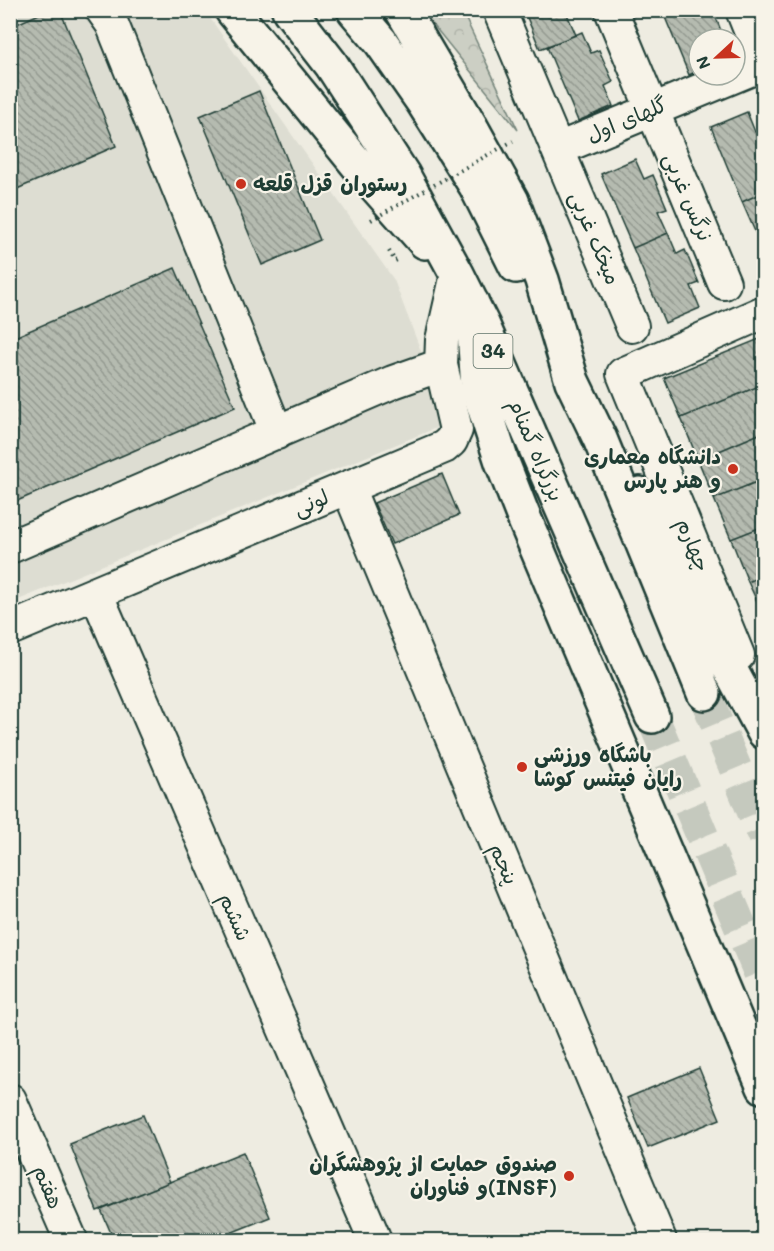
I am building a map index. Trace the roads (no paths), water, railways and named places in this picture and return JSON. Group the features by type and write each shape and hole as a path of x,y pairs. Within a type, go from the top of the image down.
{"highway":[{"path":"232,10 370,180 465,288 478,387 502,462 764,1087"},
{"name":"بزرگراه گمنام","path":"289,10 331,64 403,175 465,288 652,716"},
{"path":"354,10 381,42 423,102 476,186 600,439 704,693"},
{"path":"402,10 512,201 542,280 572,381"},
{"path":"600,439 654,514 724,658 764,732"}],"street":[{"path":"102,10 112,24 277,433"},
{"name":"میخک غربی","path":"499,10 632,326"},
{"name":"نرگس غربی","path":"611,10 724,284"},
{"path":"742,10 763,64"},
{"name":"گلهای اول","path":"558,149 763,64"},
{"path":"456,430 441,365 442,340 465,288"},
{"name":"چهارم","path":"764,312 623,374 764,717"},
{"path":"10,547 393,382 441,365"},
{"path":"393,382 422,378 435,381 456,430"},
{"name":"لونی","path":"10,629 444,447 451,441 456,430"},
{"name":"پنجم","path":"348,488 660,1240"},
{"name":"ششم","path":"96,593 375,1240"},
{"name":"هفتم","path":"10,1100 71,1240"}],"tunnel":[{"path":"704,693 764,837"},
{"path":"652,716 764,983"}],"place":[{"name":"رستوران قزل قلعه","path":"241,184"},
{"name":"دانشگاه معماری و هنر پارس","path":"733,469"},
{"name":"باشگاه ورزشی رایان فیتنس کوشا","path":"522,767"},
{"name":"صندوق حمایت از پژوهشگران و فناوران(INSF)","path":"569,1176"}]}
